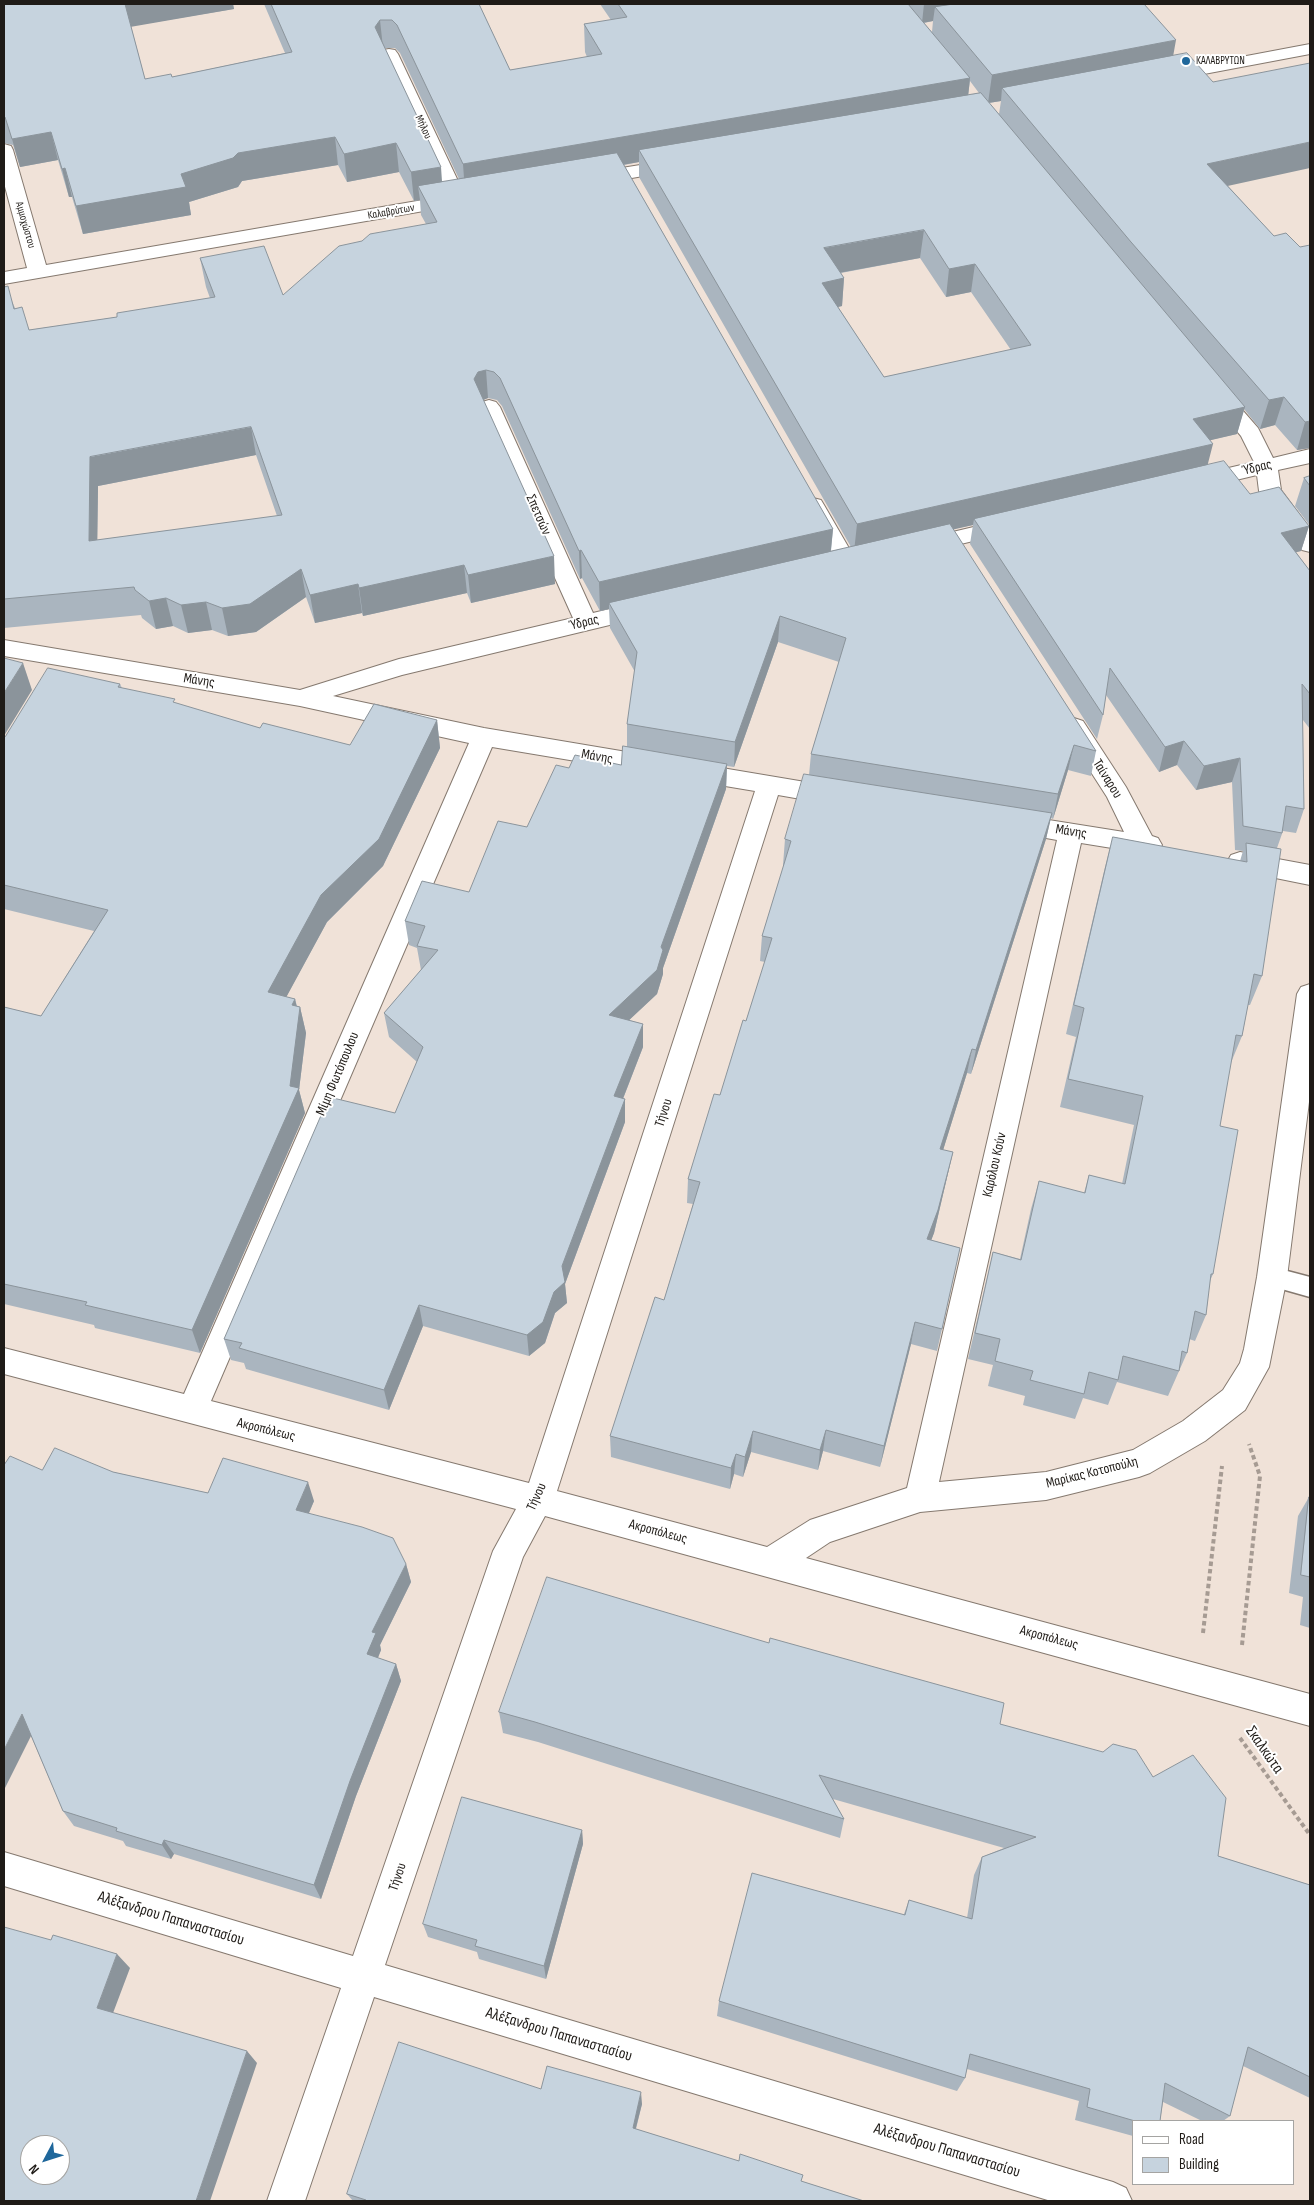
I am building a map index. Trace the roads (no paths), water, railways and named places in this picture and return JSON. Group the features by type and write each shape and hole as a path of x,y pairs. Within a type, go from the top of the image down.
{"street":[{"path":"1154,79 1310,49"},
{"name":"Μήλου","path":"389,54 457,200"},
{"name":"Αμμοχώστου","path":"4,150 38,271"},
{"path":"575,182 630,182 692,162"},
{"name":"Καλαβρύτων","path":"4,278 477,197"},
{"path":"1206,381 1250,433 1267,466 1270,491 1310,545"},
{"name":"Σπετσών","path":"489,407 586,622"},
{"name":"Ύδρας","path":"1181,486 1310,456"},
{"path":"802,485 846,562"},
{"path":"905,550 959,547 1029,521"},
{"name":"Ύδρας","path":"300,698 399,667 663,605"},
{"name":"Μάνης","path":"4,648 61,668 300,698 484,738 856,799"},
{"name":"Ταίναρου","path":"1064,711 1117,793 1143,844"},
{"name":"Μίμη Φωτόπουλου","path":"192,1410 484,738"},
{"name":"Τήνου","path":"286,2201 510,1550 538,1500 557,1447 769,786"},
{"name":"Μάνης","path":"993,820 1173,850"},
{"name":"Καρόλου Κούν","path":"920,1498 1071,832"},
{"path":"1222,859 1310,875"},
{"name":"Μαρίκας Κοτοπούλη","path":"770,1562 821,1530 920,1498 1046,1486 1139,1463 1194,1431 1234,1400 1250,1375 1259,1348 1272,1277 1310,994"},
{"name":"Ακροπόλεως","path":"4,1361 538,1500 1310,1710"},
{"name":"Αλέξανδρου Παπαναστασίου","path":"4,1869 1113,2201"}],"lane":[{"path":"1272,1277 1310,1287"}],"place":[{"name":"ΚΑΛΑΒΡΥΤΩΝ","path":"1186,61"}]}
